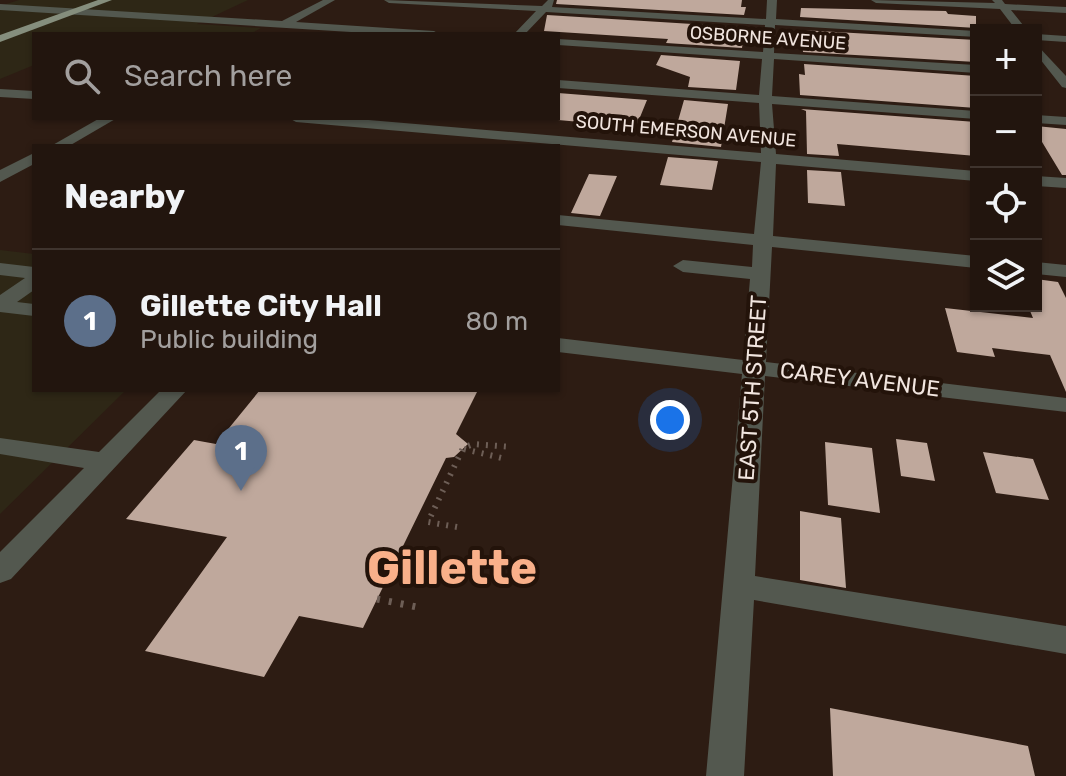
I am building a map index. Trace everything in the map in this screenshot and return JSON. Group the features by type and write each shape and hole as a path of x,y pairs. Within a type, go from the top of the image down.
{"main road":[{"path":"0,39 107,0"}],"street":[{"path":"0,5 9,0"},
{"path":"271,32 330,0"},
{"path":"389,0 544,9 771,11 970,33"},
{"path":"521,32 553,0"},
{"path":"876,0 1000,3 1066,10"},
{"path":"1000,3 1017,24"},
{"path":"0,5 401,32"},
{"name":"EAST 5TH STREET","path":"725,776 769,158 765,99 771,11"},
{"path":"1042,37 1066,39"},
{"name":"OSBORNE AVENUE","path":"560,42 970,69"},
{"path":"1042,54 1063,78"},
{"path":"1042,74 1063,78"},
{"path":"560,84 970,115"},
{"path":"0,93 32,95"},
{"path":"1042,119 1066,121"},
{"path":"62,144 106,120"},
{"name":"SOUTH EMERSON AVENUE","path":"342,120 434,124 970,175"},
{"path":"414,144 434,124"},
{"path":"0,163 30,163"},
{"path":"0,177 30,163"},
{"path":"1042,181 1066,183"},
{"path":"560,220 970,261"},
{"path":"683,266 760,274"},
{"path":"0,269 32,273"},
{"path":"1042,269 1066,271"},
{"path":"0,305 32,282"},
{"path":"0,305 32,310"},
{"name":"CAREY AVENUE","path":"560,345 698,364 753,367 1066,405"},
{"path":"0,571 173,392"},
{"path":"0,446 105,462"},
{"path":"738,585 1066,640"}],"path":[{"path":"457,527 428,522 463,448 473,444 512,447"},
{"path":"463,448 506,459"},
{"path":"377,599 422,608"}],"shaded area":[{"path":"19,0 248,0 197,24 261,28 254,32 32,32 32,66 0,79 0,6"},
{"path":"0,250 32,254 32,392 124,392 0,514"}],"building":[{"path":"557,0 742,0 741,7 746,7 744,15 556,4"},
{"path":"801,8 946,11 948,14 976,16 976,24 970,24 970,28 800,17"},
{"path":"547,15 741,27 740,33 744,33 742,48 666,43 668,39 544,31"},
{"path":"801,30 970,40 970,62 803,52"},
{"path":"661,55 740,61 736,90 688,87 690,77 656,65"},
{"path":"804,64 970,76 970,108 800,95 799,74 805,75"},
{"path":"560,93 647,100 636,127 558,120"},
{"path":"684,100 728,104 721,147 672,142"},
{"path":"801,109 970,122 970,155 837,144 839,156 807,154 806,111"},
{"path":"1042,127 1066,129 1066,175 1062,175 1042,142"},
{"path":"668,157 718,161 712,190 660,185"},
{"path":"807,170 841,172 845,206 808,203"},
{"path":"589,174 617,176 600,216 571,213"},
{"path":"1042,280 1058,282 1066,298 1066,392 1050,355 992,348 995,357 957,352 945,308 970,312 1033,318 1030,312 1042,312"},
{"path":"258,392 477,392 456,434 468,444 454,457 446,458 363,628 299,616 264,677 145,651 227,537 126,519 194,440 216,444"},
{"path":"896,439 927,443 935,481 901,476"},
{"path":"825,442 872,448 880,513 828,505"},
{"path":"983,452 1033,459 1049,500 996,493"},
{"path":"800,511 841,518 846,588 800,580"},
{"path":"830,708 1028,746 1035,776 833,776"}],"place":[{"name":"Gillette City Hall","path":"241,491"}],"district":[{"name":"Gillette","path":"452,568"}]}
